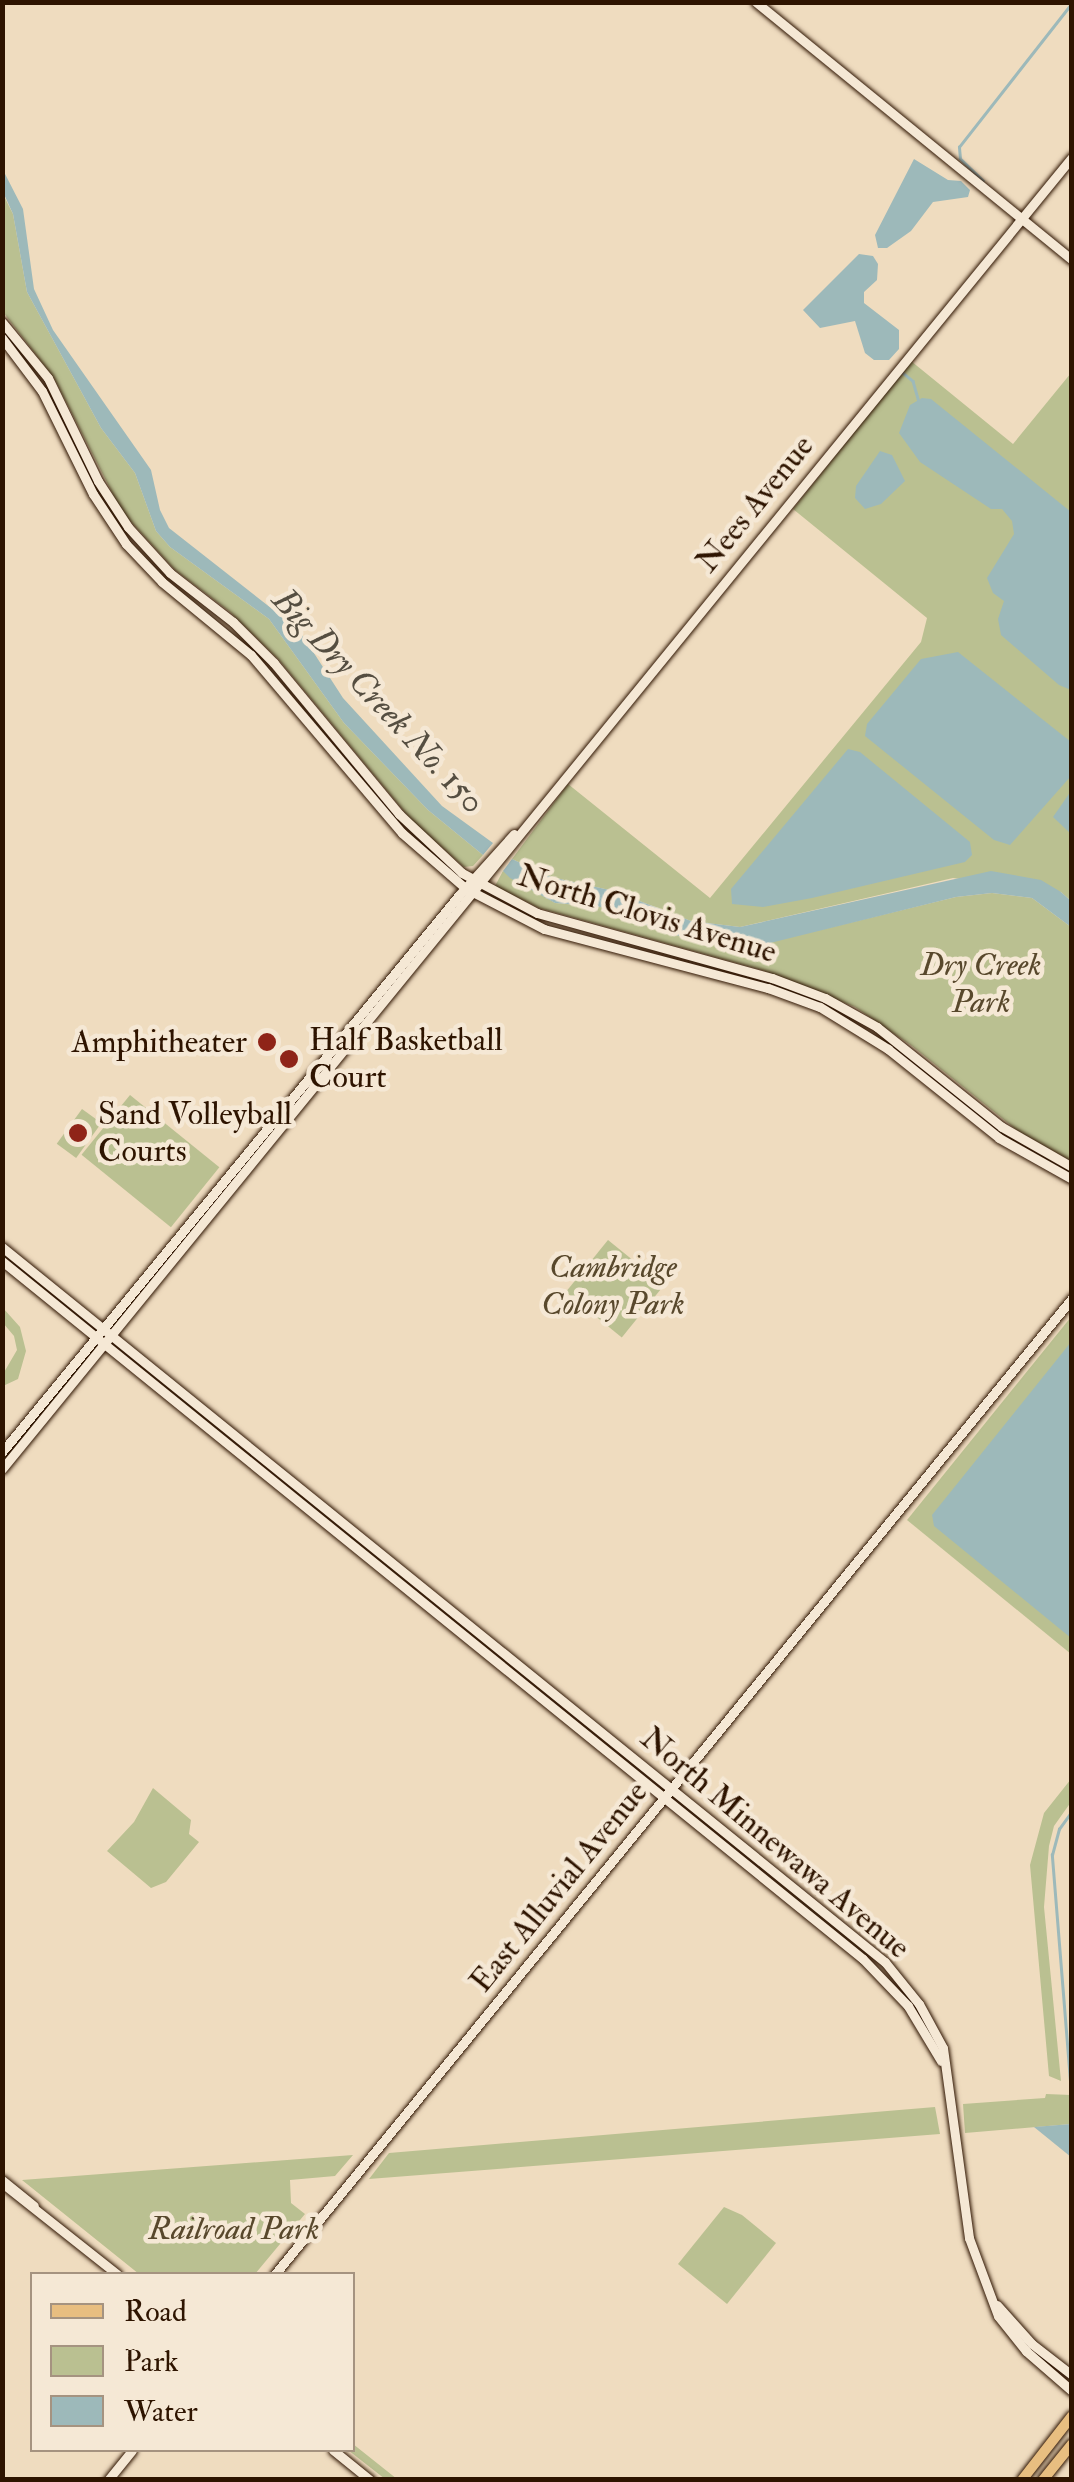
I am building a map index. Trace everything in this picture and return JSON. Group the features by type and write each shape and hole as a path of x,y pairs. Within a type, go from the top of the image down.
{"main road":[{"path":"756,2 1072,260"},
{"name":"Nees Avenue","path":"104,1337 1072,157"},
{"name":"North Clovis Avenue","path":"2,322 48,378 98,481 128,527 170,573 233,622 274,663 399,814 472,887 537,913 772,978 826,998 877,1026 1002,1127 1072,1167"},
{"name":"North Clovis Avenue","path":"2,338 42,392 93,494 126,544 162,582 251,655 402,833 472,887 544,930 768,988 820,1007 868,1035 999,1138 1072,1179"},
{"path":"930,1084 939,1084 1002,1127"},
{"name":"North Minnewawa Avenue","path":"2,1247 104,1337 876,1970 908,2006 941,2061"},
{"name":"North Minnewawa Avenue","path":"2,1261 104,1337 885,1962 919,2004 943,2048 941,2061"},
{"name":"East Alluvial Avenue","path":"277,2272 1072,1298"},
{"path":"2,1452 104,1337"},
{"path":"2,1469 104,1337"},
{"path":"941,2061 969,2238 1008,2332 1072,2391"},
{"path":"2,2182 115,2272"},
{"path":"995,2303 1032,2344 1072,2375"},
{"path":"1022,2480 1072,2416"},
{"path":"1043,2480 1072,2444"},
{"path":"108,2480 130,2452"},
{"path":"335,2452 370,2480"}],"green space":[{"path":"2,192 13,214 27,292 101,428 135,473 156,531 170,547 269,619 344,723 428,810 483,855 473,866 464,867 412,821 279,660 230,612 175,570 122,512 54,378 3,312"},
{"path":"911,361 1013,444 1071,373 1071,901 1061,892 953,878 740,927 691,921 614,891 551,877 512,859 568,784 710,898 921,642 927,618 793,509"},
{"name":"Dry Creek Park","path":"503,871 555,903 601,907 666,933 745,948 956,897 992,893 1032,898 1071,927 1071,1161 1018,1131 912,1046 855,1007 762,970 539,908 495,886"},
{"path":"130,1095 219,1167 171,1227 82,1155"},
{"name":"Sand Volleyball Courts","path":"82,1109 101,1123 76,1158 57,1144"},
{"name":"Cambridge Colony Park","path":"608,1240 664,1285 622,1337 566,1292"},
{"path":"3,1308 20,1327 26,1351 18,1379 3,1386 3,1374 17,1350 14,1336 3,1323"},
{"path":"1071,1317 1071,1654 907,1520"},
{"path":"1071,1779 1071,1802 1054,1826 1049,1846 1044,1907 1061,2081 1049,2076 1030,1865 1044,1813"},
{"path":"153,1788 191,1820 189,1834 199,1842 166,1882 151,1888 107,1851 134,1822"},
{"path":"1046,2094 1071,2095 1071,2124 965,2133 963,2104 1045,2098"},
{"path":"935,2107 940,2134 369,2179 389,2153"},
{"name":"Railroad Park","path":"353,2155 335,2176 290,2180 291,2203 305,2214 257,2272 137,2272 22,2180"},
{"path":"724,2207 742,2215 776,2243 727,2304 678,2264"},
{"path":"355,2446 397,2479 385,2479 351,2452 355,2452"}],"water":[{"path":"914,159 948,180 961,181 970,190 968,197 933,202 911,231 887,248 878,248 875,235"},
{"path":"3,170 23,209 34,289 53,330 151,470 160,510 169,528 299,630 343,698 442,806 493,843 483,855 428,810 344,723 269,619 170,547 156,531 135,473 101,428 27,292 13,214 3,192"},
{"path":"859,254 873,256 878,264 877,280 864,292 864,303 899,330 899,349 889,360 874,360 865,353 855,321 820,328 803,310"},
{"path":"922,398 931,399 1071,512 1071,690 1059,685 1001,635 998,619 1004,601 993,593 987,578 1014,534 1012,521 1002,509 991,509 920,462 899,433 910,405"},
{"path":"880,451 892,455 905,481 881,504 865,509 855,498 856,486"},
{"path":"958,652 1071,742 1071,776 1010,845 994,840 865,736 867,724 921,659"},
{"path":"848,749 860,752 970,842 972,855 965,862 812,898 763,907 732,904 731,889"},
{"path":"1071,791 1071,834 1053,817"},
{"path":"512,859 551,877 614,891 691,921 740,927 991,871 1041,880 1061,892 1071,901 1071,927 1032,898 992,893 956,897 766,944 730,947 666,933 601,907 555,903 503,871"},
{"path":"1071,1342 1071,1638 934,1526 932,1515"},
{"path":"1071,2124 1071,2157 1034,2127"}],"waterway":[{"path":"983,181 960,159 959,147 1072,3"},
{"path":"902,372 913,381 918,399"},
{"name":"Big Dry Creek No. 150","path":"1070,2081 1052,1855 1059,1829 1072,1811"}],"place":[{"name":"Amphitheater","path":"267,1042"},
{"name":"Half Basketball Court","path":"289,1059"},
{"name":"Sand Volleyball Courts","path":"78,1133"}]}
